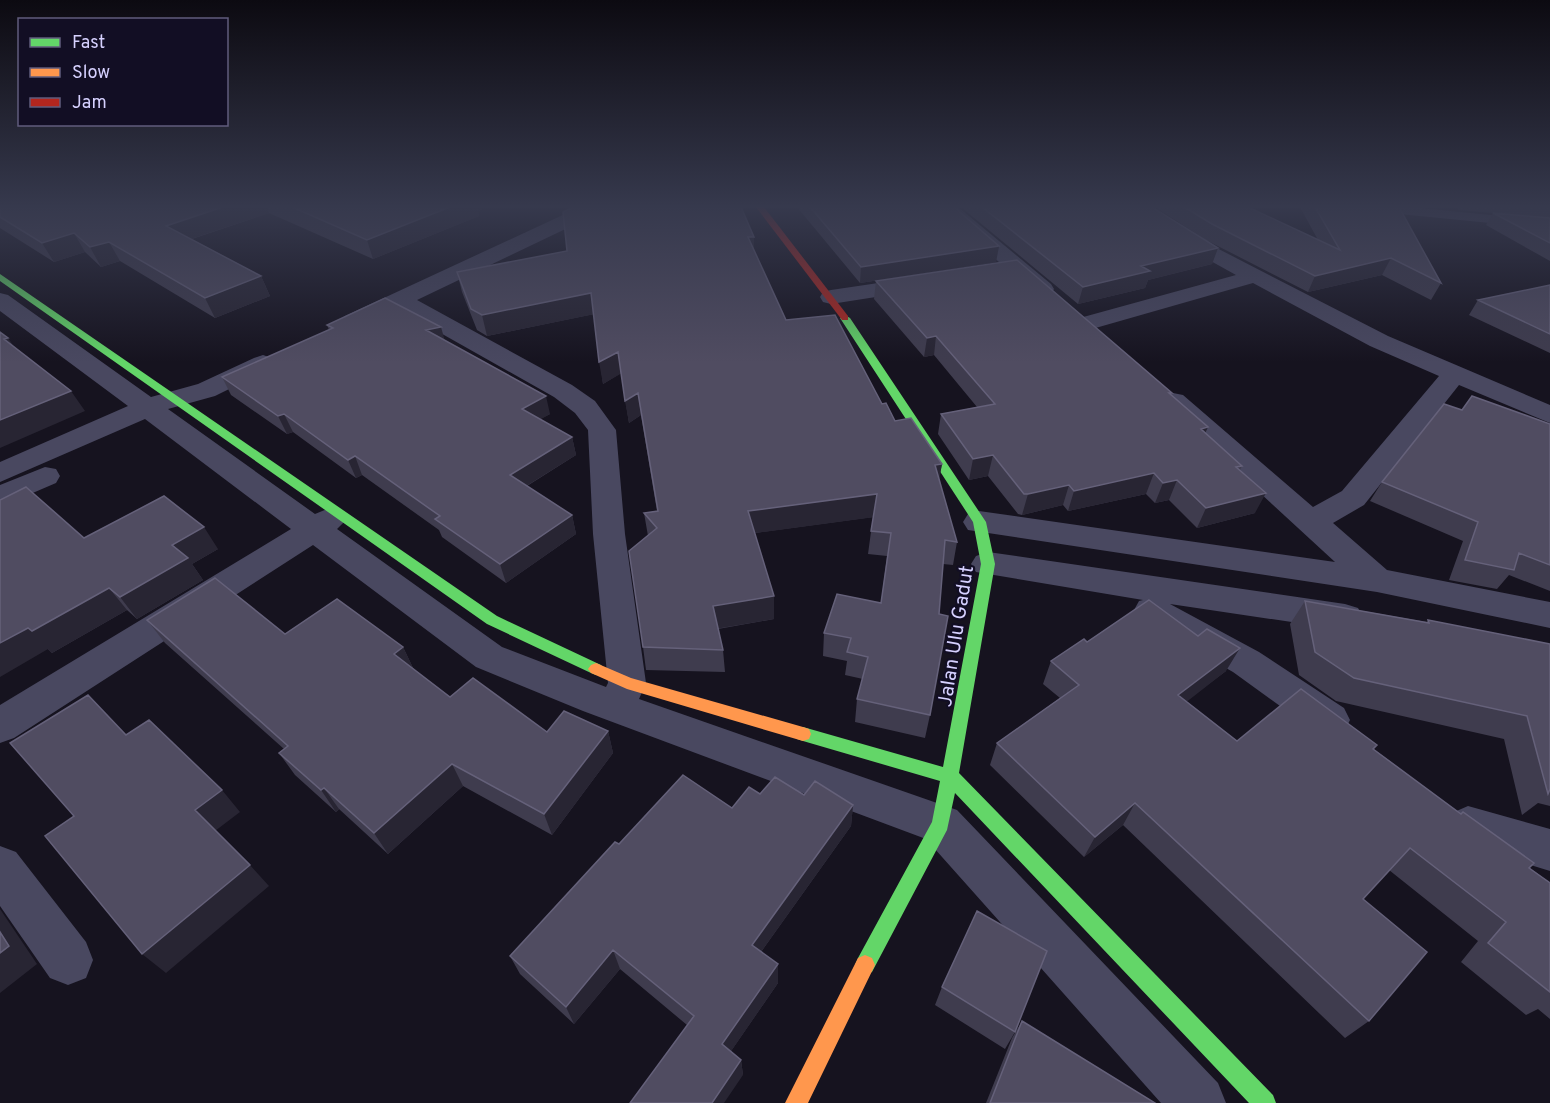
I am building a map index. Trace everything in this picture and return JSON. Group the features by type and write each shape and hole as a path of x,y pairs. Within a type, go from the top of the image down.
{"street":[{"path":"335,330 487,258"},
{"name":"Jalan Ulu Gadut","path":"796,1103 858,978 941,824 988,564 979,522 831,297 801,258"},
{"path":"996,258 1007,270 1071,312 1110,347"},
{"path":"1222,258 1379,340 1550,415"},
{"path":"1071,312 1255,276"},
{"path":"0,278 176,404 327,521 489,657 622,695 951,777 1265,1103"},
{"path":"831,297 937,281"},
{"path":"0,300 176,404"},
{"path":"399,300 563,391 585,407 602,430 622,695"},
{"path":"0,497 176,404 281,355"},
{"path":"1311,522 1353,498 1455,373"},
{"path":"1154,385 1377,580"},
{"path":"0,473 176,404"},
{"path":"0,726 327,521"},
{"path":"979,522 1377,580 1550,615"},
{"path":"988,564 1375,621"},
{"path":"1090,579 1173,620 1246,662 1362,744"},
{"path":"622,695 941,824 1198,1103"},
{"path":"1550,850 1455,817 1550,885"},
{"path":"0,868 68,960"}],"building":[{"path":"137,258 228,258 261,276 205,298"},
{"path":"528,258 758,258 786,320 835,315 882,404 886,403 895,421 911,418 942,464 935,465 957,542 945,540 939,614 948,616 930,715 857,699 868,657 847,652 851,638 824,633 837,594 881,603 891,533 871,531 877,494 748,511 774,596 713,606 723,650 643,647 629,551 657,528 644,513 658,511 638,393 625,401 618,352 599,362 591,293 482,315 471,309 457,272"},
{"path":"854,258 917,258 861,267"},
{"path":"1047,258 1173,258 1141,266 1150,271 1083,287"},
{"path":"1280,258 1389,258 1315,276"},
{"path":"1392,258 1427,258 1441,283"},
{"path":"1017,260 1172,393 1169,393 1208,427 1201,429 1242,466 1236,467 1266,493 1206,508 1177,480 1163,483 1154,473 1074,491 1069,485 1024,494 993,455 973,459 941,414 995,404 936,336 927,338 876,281"},
{"path":"1550,285 1550,334 1478,300"},
{"path":"385,298 441,327 426,330 546,396 522,409 572,437 510,475 572,515 500,564 435,519 440,516 355,456 348,460 284,414 278,416 222,377 333,328 327,325"},
{"path":"0,332 8,338 4,339 71,391 0,420"},
{"path":"1472,396 1550,424 1550,565 1519,553 1514,570 1465,560 1478,522 1382,482 1444,404 1462,410"},
{"path":"26,487 84,538 164,496 204,527 172,545 188,558 120,597 109,588 32,631 28,628 0,643 0,500"},
{"path":"215,578 285,634 337,599 403,647 394,654 450,697 473,678 547,732 564,711 608,731 544,814 452,764 374,833 324,788 321,790 279,753 288,746 147,620"},
{"path":"1149,600 1198,636 1207,629 1240,648 1178,695 1237,741 1301,689 1377,745 1373,749 1461,814 1463,812 1534,863 1529,868 1550,883 1550,992 1488,943 1506,922 1410,848 1363,899 1427,952 1369,1021 1135,803 1095,837 997,743 1079,685 1051,661 1084,639 1087,642"},
{"path":"1305,601 1429,623 1428,620 1550,644 1550,789 1548,794 1527,716 1354,678 1315,652"},
{"path":"88,695 126,735 149,720 222,790 195,810 250,865 142,954 45,836 74,816 10,743"},
{"path":"683,775 732,808 749,787 760,794 775,777 804,795 815,781 853,805 752,945 778,964 722,1044 741,1060 712,1103 630,1103 694,1016 613,950 566,1007 510,956 615,842 619,844"},
{"path":"977,911 1047,951 1015,1032 942,987"},
{"path":"0,932 9,946 0,953"},
{"path":"1022,1021 1155,1103 990,1103"}],"traffic: fast":[{"path":"0,277 492,620 596,669"},
{"path":"845,318 979,522 988,564 941,824 865,965"},
{"path":"803,734 951,777 1265,1103"}],"traffic: slow":[{"path":"596,669 627,683 803,734"},
{"path":"796,1103 865,965"}],"traffic: jam":[{"path":"799,258 845,318"}]}
